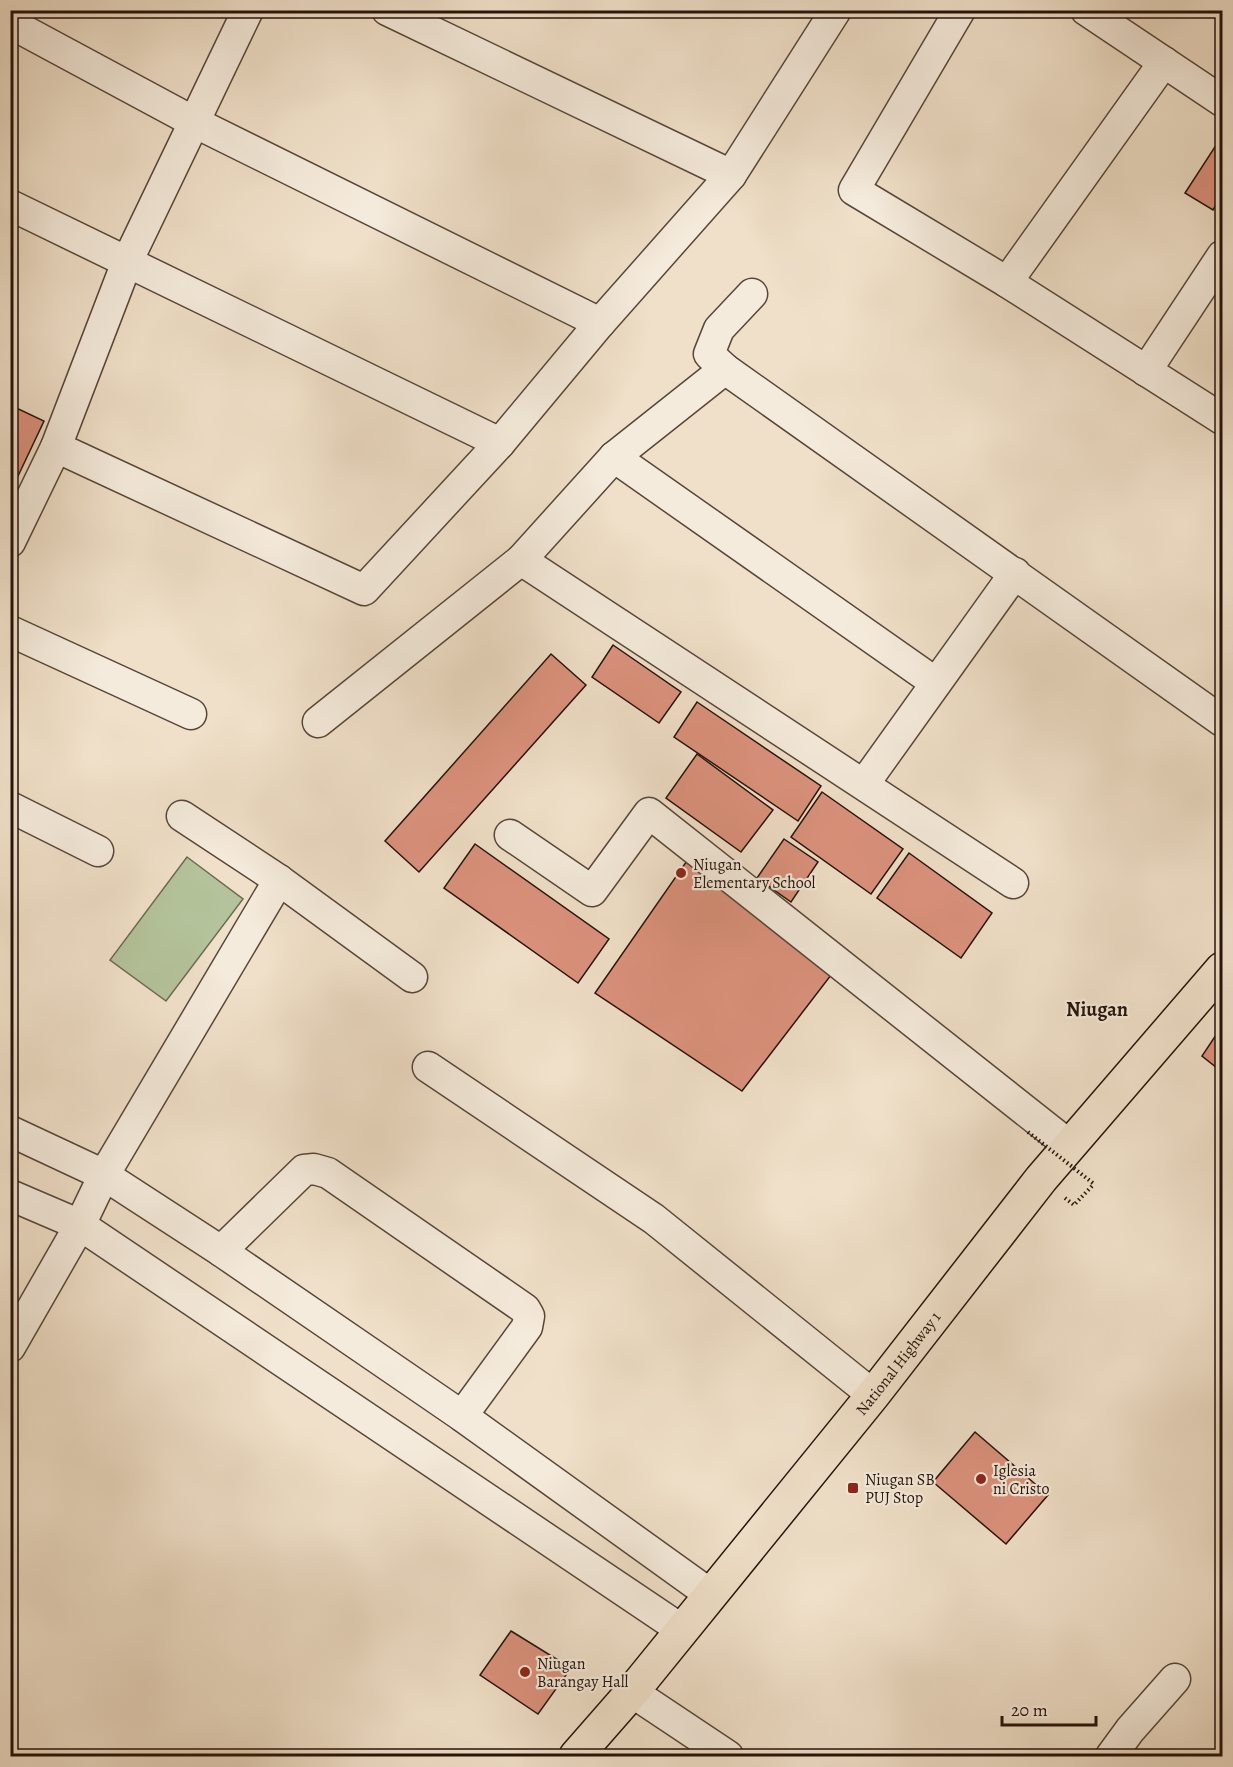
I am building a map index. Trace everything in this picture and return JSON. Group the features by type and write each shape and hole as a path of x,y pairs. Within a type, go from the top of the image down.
{"highway":[{"name":"National Highway 1","path":"576,1756 632,1692 873,1395 1041,1179 1222,969"}],"street":[{"path":"10,542 56,447 127,262 248,10"},
{"path":"387,10 731,175"},
{"path":"960,10 854,190 1006,282 1222,419"},
{"path":"1086,10 1222,101"},
{"path":"56,447 364,590 501,443 600,323 731,175 833,12"},
{"path":"10,23 194,122 600,323"},
{"path":"1006,282 1164,62"},
{"path":"10,205 501,443"},
{"path":"1146,371 1222,256"},
{"path":"752,294 719,329 709,354 725,369 1222,721"},
{"path":"318,722 521,560 614,457 725,369"},
{"path":"614,457 936,683"},
{"path":"521,560 1013,883"},
{"path":"864,784 1015,573"},
{"path":"10,631 190,714"},
{"path":"10,807 98,851"},
{"path":"510,835 592,891 649,813 1070,1146"},
{"path":"182,816 279,880 412,977"},
{"path":"10,1347 80,1225 104,1175 279,880"},
{"path":"428,1067 654,1219 873,1395"},
{"path":"10,1131 104,1175 221,1251 462,1416 711,1595"},
{"path":"221,1251 304,1170 314,1169 328,1173 525,1309 529,1316 527,1327 462,1416"},
{"path":"10,1195 80,1225 682,1630"},
{"path":"1111,1756 1130,1730 1175,1679"},
{"path":"632,1692 728,1756"}],"path":[{"path":"1028,1132 1094,1184 1074,1205"}],"green space":[{"path":"187,857 243,899 166,1001 110,960"}],"building":[{"path":"1222,136 1222,195 1213,210 1185,193"},
{"path":"10,405 44,421 10,493"},
{"path":"613,645 681,692 659,723 592,677"},
{"path":"551,654 586,685 419,872 385,841"},
{"path":"697,702 821,786 798,821 674,737"},
{"path":"697,754 773,810 741,852 666,798"},
{"path":"822,792 903,849 871,894 791,837"},
{"path":"784,839 818,862 791,902 757,878"},
{"path":"475,844 609,939 578,983 444,888"},
{"path":"909,853 992,913 961,958 877,898"},
{"path":"691,855 838,966 742,1091 595,993"},
{"path":"1222,1026 1222,1072 1202,1056"},
{"path":"975,1432 1048,1495 1006,1544 933,1482"},
{"name":"Niugan Barangay Hall","path":"511,1631 571,1668 538,1714 480,1675"}],"place":[{"name":"Niugan Elementary School","path":"681,873"},
{"name":"Iglesia ni Cristo","path":"981,1479"},
{"name":"Niugan SB PUJ Stop","path":"853,1488"},
{"name":"Niugan Barangay Hall","path":"525,1672"}],"district":[{"name":"Niugan","path":"1097,1009"}]}
